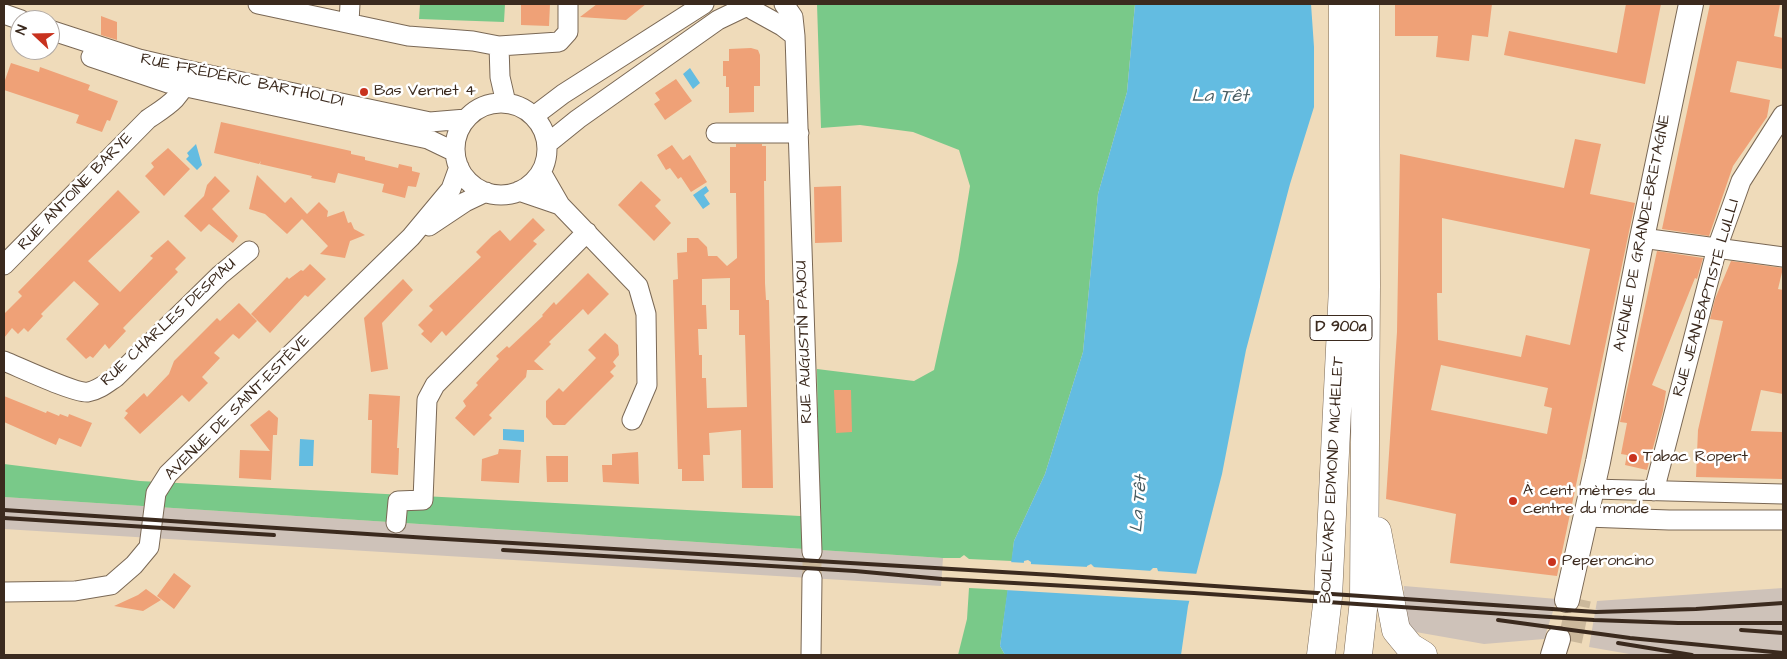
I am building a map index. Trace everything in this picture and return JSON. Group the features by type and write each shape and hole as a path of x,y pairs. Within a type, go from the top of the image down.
{"highway":[{"name":"BOULEVARD EDMOND MICHELET","path":"1321,654 1328,597 1343,287 1343,4"},
{"name":"BOULEVARD EDMOND MICHELET","path":"1358,655 1364,600 1365,4"},
{"path":"1365,453 1383,565 1396,630 1410,648 1423,655"}],"main road":[{"name":"AVENUE DE GRANDE-BRETAGNE","path":"1573,599 1592,517 1597,489 1598,462 1691,4"}],"street":[{"path":"258,4 344,12 408,36 473,41 499,46 559,42 568,32 568,4"},
{"path":"534,116 563,94 704,4"},
{"name":"RUE AUGUSTIN PAJOU","path":"784,4 793,17 795,36 812,552"},
{"path":"547,144 578,119 718,20 750,6 795,36"},
{"name":"RUE FRÉDÉRIC BARTHOLDI","path":"60,33 139,59 180,80 430,122 466,119"},
{"name":"RUE FRÉDÉRIC BARTHOLDI","path":"60,45 180,80 428,139 457,160"},
{"path":"499,46 500,77 506,103"},
{"name":"RUE ANTOINE BARYE","path":"4,265 148,119 169,105 180,80"},
{"path":"506,103 521,107 534,116 543,129 547,144 546,158 541,172 532,183 519,191 497,194 486,192 470,182 457,160 456,140 466,119 478,110 491,104 506,103"},
{"name":"RUE JEAN-BAPTISTE LULLI","path":"1654,491 1717,248 1741,181 1783,115"},
{"path":"716,133 799,133"},
{"name":"AVENUE DE SAINT-ESTÈVE","path":"4,592 75,591 111,585 134,565 148,547 156,493 168,474 411,238 451,189 457,160"},
{"path":"541,172 560,205 638,286 646,314 647,385 632,420"},
{"path":"519,191 560,205"},
{"name":"AVENUE DE SAINT-ESTÈVE","path":"411,238 465,202 486,192"},
{"path":"396,523 398,501 422,500 427,400 434,385 586,232"},
{"path":"1642,238 1783,257"},
{"name":"RUE CHARLES DESPIAU","path":"4,361 74,389 86,392 100,388 116,377 220,275 249,251"},
{"path":"1597,489 1783,494"},
{"path":"1592,517 1669,520 1783,520"},
{"path":"811,655 812,578"}],"shaded area":[{"path":"4,497 943,558 941,586 4,529"},
{"path":"1404,586 1557,599 1544,639 1484,644 1410,631 1403,614"},
{"path":"1783,588 1783,655 1635,655 1589,647 1597,601"}],"green space":[{"path":"420,4 505,4 504,22 419,19"},
{"path":"817,4 1135,4 1127,92 1098,194 1083,352 1045,474 1014,541 1012,561 969,559 964,555 960,558 943,558 4,497 4,464 140,481 819,517 817,369 914,381 934,370 958,261 970,186 959,150 913,132 860,125 821,128"},
{"path":"969,588 1008,590 1000,646 1005,655 958,655 967,619"}],"water":[{"name":"La Têt","path":"1135,4 1311,4 1314,47 1314,107 1290,184 1246,350 1222,474 1188,606 1181,655 1005,655 1000,646 1014,541 1045,474 1083,352 1098,194 1127,92","holes":["1028,560 1031,562 1030,588 1022,588 1024,561","1091,564 1095,568 1093,592 1085,593 1087,566","1153,568 1157,568 1158,571 1157,597 1149,597 1150,571"]},
{"path":"690,68 700,83 693,89 683,74"},
{"path":"196,144 202,165 197,170 186,159 189,156 187,153"},
{"path":"706,186 709,191 704,195 710,204 703,209 693,195"},
{"path":"503,429 524,430 524,442 503,440"},
{"path":"300,439 314,440 313,466 299,466"}],"pier":[{"path":"1009,562 1027,563 1026,588 1029,564 1089,567 1088,592 1091,591 1092,567 1153,571 1151,595 1153,596 1155,596 1156,571 1199,574 1192,601 1005,590"}],"building":[{"path":"521,4 550,4 549,26 521,25"},
{"path":"597,4 646,4 626,20 580,17"},
{"path":"1395,4 1492,4 1488,37 1472,35 1469,61 1436,57 1438,36 1395,36"},
{"path":"1626,4 1661,4 1645,84 1504,55 1509,31 1617,53"},
{"path":"1710,4 1780,4 1774,36 1783,38 1783,69 1737,61 1730,92 1770,100 1767,117 1733,166 1709,236 1662,229"},
{"path":"101,16 117,22 117,40 101,35"},
{"path":"751,48 758,50 760,55 760,86 754,86 754,112 729,113 729,87 726,87 726,76 723,76 723,61 729,61 729,49"},
{"path":"11,63 39,72 40,67 90,85 88,90 118,101 110,121 107,120 102,132 76,123 79,115 4,90 4,83"},
{"path":"676,79 692,101 665,120 654,104 660,100 655,93"},
{"path":"221,122 351,151 351,154 365,157 365,160 398,168 399,164 412,167 412,171 420,173 416,187 408,186 405,198 382,192 384,184 338,173 335,183 260,164 261,161 259,164 214,153"},
{"path":"1575,139 1601,144 1590,194 1635,203 1557,576 1450,563 1456,514 1386,499 1397,332 1400,154 1564,188","holes":["1442,218 1590,249 1570,345 1526,335 1521,357 1438,340 1437,293 1442,293","1441,365 1548,388 1544,406 1552,408 1547,434 1431,410"]},
{"path":"736,144 762,144 762,146 766,146 766,181 764,181 765,283 766,300 769,300 773,488 742,488 741,430 709,433 710,455 703,455 704,481 682,481 682,469 678,469 673,280 678,279 677,253 687,252 687,238 698,238 707,247 708,256 717,256 727,266 737,258 736,193 730,193 730,147 736,147","holes":["730,278 730,310 739,310 739,335 745,335 747,407 707,408 706,378 702,378 702,355 699,355 698,329 707,329 706,305 702,305 702,279"]},
{"path":"672,145 683,160 690,155 707,182 691,192 681,177 678,179 670,168 666,170 657,155"},
{"path":"168,148 190,169 164,196 145,176 154,167 151,163"},
{"path":"257,175 285,203 291,197 307,214 319,202 328,211 327,217 344,211 348,223 351,222 354,229 365,235 350,241 345,258 320,254 328,246 302,219 287,234 265,214 249,209"},
{"path":"215,176 230,191 212,209 238,236 233,243 209,224 201,232 184,216 204,196 207,185"},
{"path":"641,181 661,200 655,206 671,223 654,241 618,205"},
{"path":"841,186 842,242 815,243 814,187"},
{"path":"118,190 140,212 88,261 120,292 153,258 150,256 168,240 186,258 175,269 178,272 123,328 126,331 109,349 105,344 93,358 90,356 86,359 66,339 99,304 74,281 41,314 43,316 28,332 24,328 18,334 12,328 4,338 4,314 22,296 18,292"},
{"path":"533,218 545,230 533,241 537,244 446,336 442,331 431,343 421,334 424,331 418,325 433,310 429,306 481,257 476,252 492,236 500,230 510,241"},
{"path":"1657,251 1703,258 1697,279 1695,278 1652,385 1666,391 1663,411 1647,470 1625,465 1627,455 1621,454 1627,423 1620,422"},
{"path":"1731,261 1783,268 1778,289 1783,290 1783,394 1761,390 1751,431 1783,432 1783,479 1696,477 1698,430 1723,321 1710,319 1715,299"},
{"path":"310,264 326,279 308,297 305,295 270,333 251,314 287,277 289,279 301,270 303,271"},
{"path":"588,273 609,294 588,315 583,309 549,342 551,344 534,361 544,370 527,370 526,377 489,415 492,418 474,436 455,418 466,406 463,401 478,385 476,383 499,359 496,356 507,346 509,348 543,316 554,302 556,305"},
{"path":"403,279 413,290 382,323 388,369 371,372 364,318"},
{"path":"239,303 257,321 239,339 233,334 214,353 220,358 202,377 208,383 189,402 182,395 140,434 124,418 128,413 125,411 144,393 147,397 169,374 174,361 217,318 220,321"},
{"path":"605,333 618,345 619,355 613,362 616,366 610,372 614,376 565,425 553,425 546,417 546,401 559,388 563,392 596,358 588,350"},
{"path":"834,390 851,390 852,432 836,433"},
{"path":"369,394 400,396 397,448 399,448 398,475 371,473 372,420 368,420"},
{"path":"4,396 46,413 47,411 59,416 60,414 68,417 69,414 92,423 81,447 59,438 56,445 4,422"},
{"path":"269,410 278,418 277,435 273,435 271,480 239,478 240,450 270,451 250,425"},
{"path":"499,449 521,450 519,483 481,481 482,459 498,454"},
{"path":"638,452 639,484 603,482 602,465 612,465 612,454"},
{"path":"546,456 568,456 568,482 547,482"},
{"path":"174,573 191,586 174,609 157,596"},
{"path":"146,589 161,600 143,611 114,606 138,595"}],"tunnel":[{"path":"812,552 812,578"},
{"path":"1570,641 1579,599"}],"railway":[{"path":"4,510 428,538 1053,575 1596,612 1696,609 1783,603"},
{"path":"4,518 274,535"},
{"path":"503,550 855,571 942,579 1194,593 1594,620 1678,623 1783,623"},
{"path":"1498,620 1630,638 1783,653"},
{"path":"1741,630 1783,633"},
{"path":"1618,643 1692,655"}],"place":[{"name":"Bas Vernet 4","path":"364,92"},
{"name":"Tabac Ropert","path":"1633,458"},
{"name":"À cent mètres du centre du monde","path":"1513,501"},
{"name":"Peperoncino","path":"1552,562"}]}
